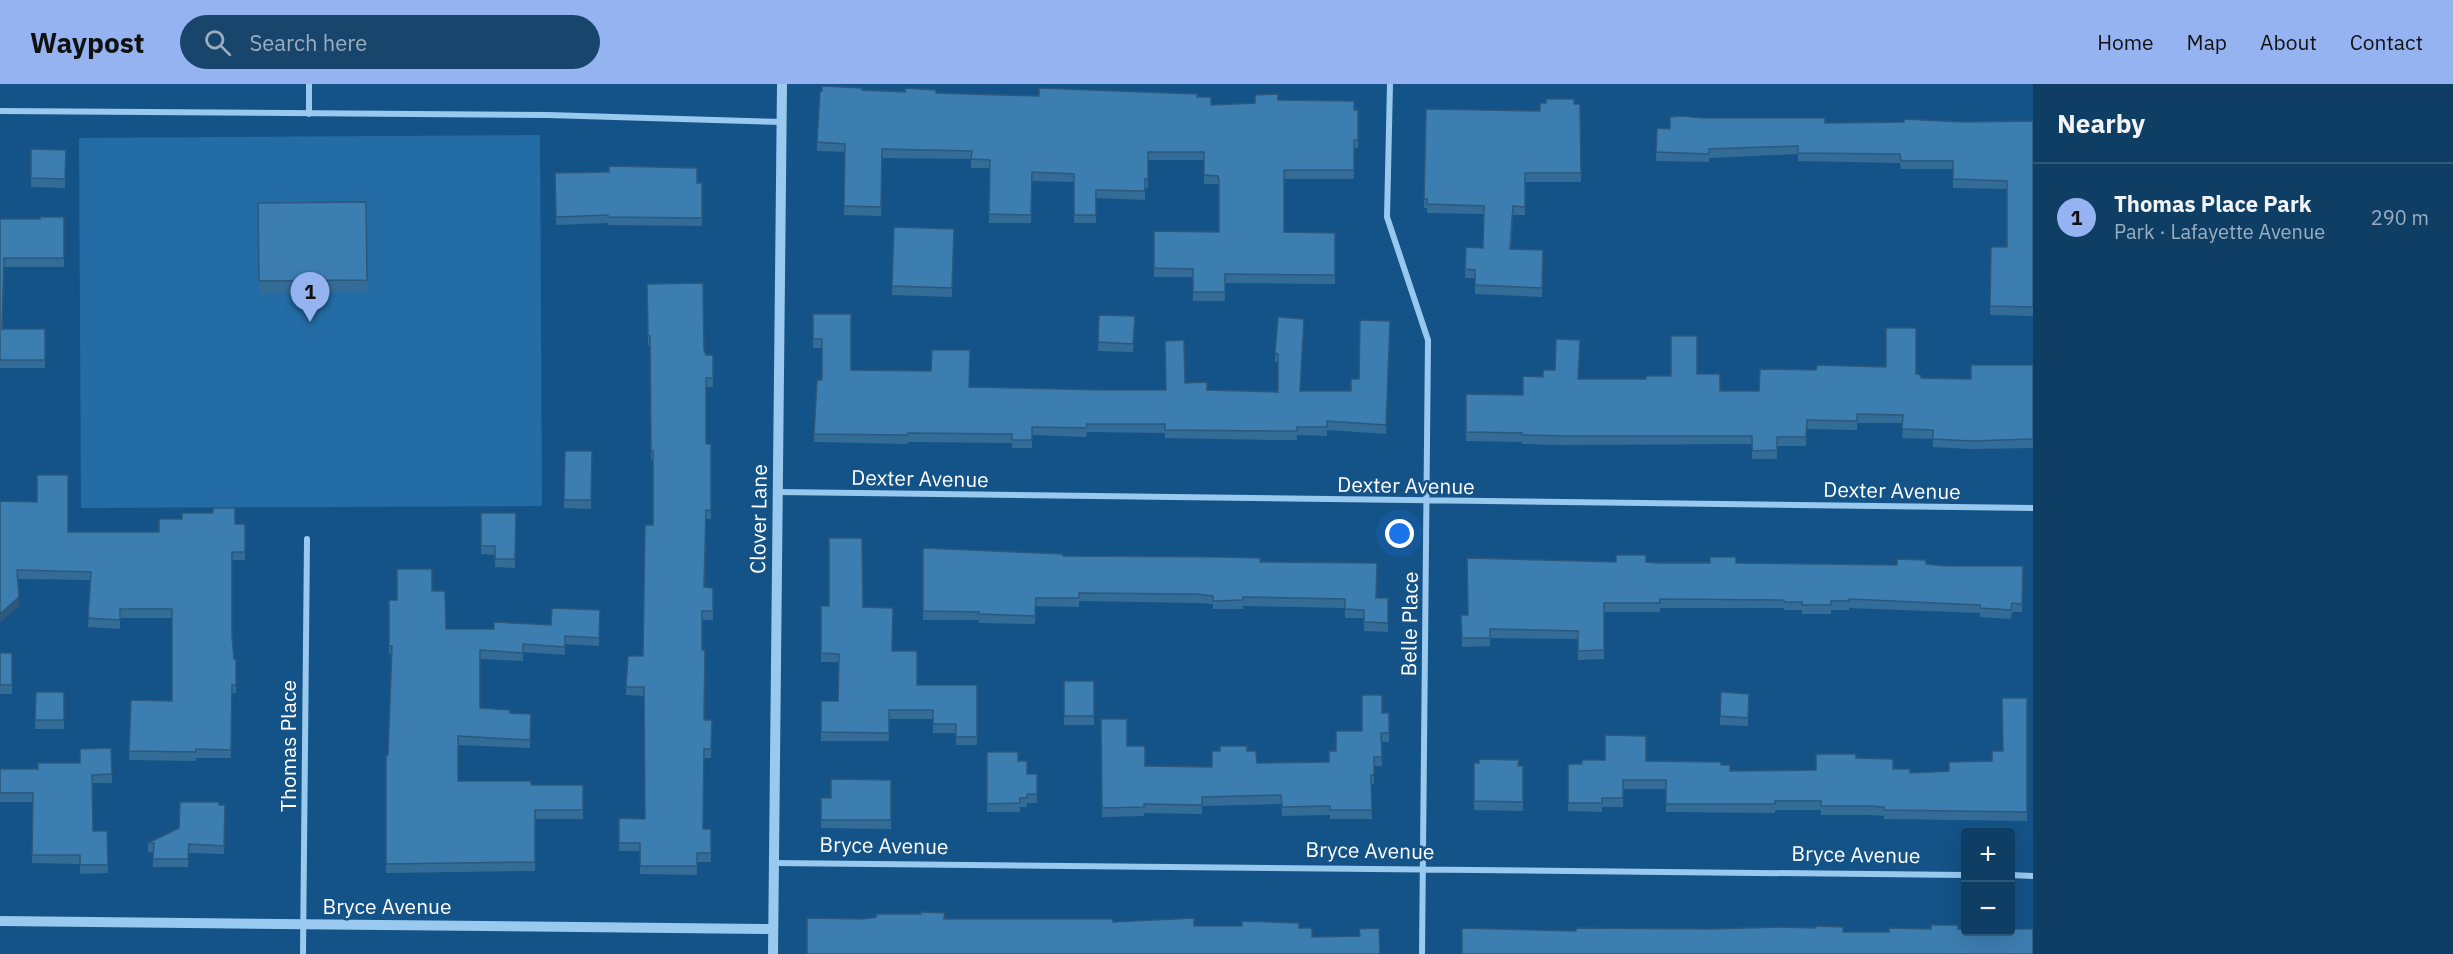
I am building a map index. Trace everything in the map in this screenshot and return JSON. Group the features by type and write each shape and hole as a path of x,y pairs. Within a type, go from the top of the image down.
{"street":[{"path":"309,84 309,114"},
{"name":"Clover Lane","path":"773,954 783,84"},
{"name":"Belle Place","path":"1390,84 1387,217 1428,340 1422,954"},
{"path":"0,111 548,116 782,122"},
{"name":"Dexter Avenue","path":"778,492 2033,508"},
{"name":"Thomas Place","path":"303,954 307,539"},
{"name":"Bryce Avenue","path":"774,863 1961,875"},
{"path":"2015,875 2033,876"},
{"name":"Bryce Avenue","path":"0,921 773,929"}],"shaded area":[{"path":"540,135 542,506 81,508 79,138"}],"building":[{"path":"822,86 905,92 905,88 936,90 936,93 1039,96 1039,88 1197,94 1197,97 1211,97 1211,105 1255,103 1255,95 1278,94 1278,100 1354,101 1354,110 1358,110 1358,140 1354,140 1354,170 1284,170 1284,232 1335,233 1335,275 1225,274 1225,292 1193,292 1193,269 1154,268 1154,231 1219,232 1219,181 1218,176 1204,175 1204,152 1148,152 1148,179 1145,179 1145,191 1096,190 1096,215 1074,215 1074,174 1032,172 1031,215 989,214 990,160 971,159 972,151 882,149 881,207 844,206 845,144 817,142"},
{"path":"1546,99 1574,99 1574,104 1580,104 1581,173 1525,173 1525,207 1513,206 1510,249 1543,250 1542,288 1475,285 1475,270 1465,269 1466,247 1483,248 1484,206 1427,204 1427,199 1424,199 1426,109 1540,111 1540,103 1546,103"},
{"path":"1670,117 1825,118 1825,123 1904,122 1904,119 1962,122 2033,121 2033,307 1990,306 1991,247 2007,247 2007,181 1953,179 1953,161 1901,161 1900,154 1798,153 1798,146 1709,149 1709,154 1656,152 1657,128 1670,129"},
{"path":"31,149 66,150 65,179 31,178"},
{"path":"609,166 697,168 697,183 702,183 702,218 608,217 608,215 556,217 555,173 609,172"},
{"path":"366,202 367,280 259,281 258,203"},
{"path":"40,217 64,217 64,258 4,258 2,329 45,329 45,360 0,360 0,219 40,219"},
{"path":"894,227 954,229 952,288 892,286"},
{"path":"703,283 704,350 706,355 713,355 713,378 706,378 706,444 711,444 711,510 706,510 704,587 713,588 713,611 702,611 702,650 705,650 704,720 712,720 711,749 704,749 703,829 711,829 711,853 697,853 697,866 640,866 640,843 619,843 619,818 645,819 644,687 626,687 628,656 643,656 645,525 653,525 653,451 651,451 647,284"},
{"path":"813,314 851,314 851,370 931,371 932,350 970,350 969,387 1102,390 1166,390 1165,341 1184,340 1185,383 1207,382 1207,390 1278,392 1278,354 1275,353 1278,317 1304,319 1300,391 1351,391 1351,379 1359,379 1360,320 1390,321 1386,425 1327,421 1327,427 1297,427 1297,431 1277,431 1165,430 1165,424 1087,424 1086,428 1032,427 1032,440 1012,440 1012,434 814,434 817,380 822,380 822,339 813,339"},
{"path":"1099,315 1135,316 1133,344 1098,342"},
{"path":"1886,328 1916,328 1916,374 1921,375 1921,378 1971,379 1971,365 2033,365 2033,439 1971,441 1933,439 1933,430 1902,429 1903,415 1857,414 1857,421 1807,420 1806,437 1777,437 1777,450 1752,451 1752,436 1564,436 1466,432 1466,394 1523,395 1523,376 1543,377 1543,370 1555,370 1556,339 1580,340 1578,379 1646,379 1646,376 1671,376 1671,336 1697,336 1697,374 1720,374 1720,391 1759,391 1760,369 1816,370 1817,365 1886,367"},
{"path":"565,451 592,451 591,500 564,500"},
{"path":"37,475 68,475 68,532 159,532 159,519 182,519 182,513 213,513 213,508 235,508 235,524 245,524 245,552 232,552 232,636 234,659 236,659 236,685 232,685 231,750 129,751 131,700 172,701 172,609 120,609 120,620 88,618 91,572 17,570 19,597 0,614 0,501 37,502"},
{"path":"481,513 516,513 515,559 495,559 495,546 481,546"},
{"path":"829,538 862,538 863,607 893,608 892,651 917,651 917,685 977,685 977,737 956,737 956,724 933,724 933,710 889,710 889,733 821,732 821,701 838,701 839,654 821,653 821,606 829,606"},
{"path":"923,548 1063,554 1063,556 1222,557 1260,558 1260,562 1377,563 1376,598 1388,598 1388,623 1364,622 1364,610 1345,609 1345,599 1243,597 1243,600 1213,601 1213,596 1196,594 1079,593 1079,598 1036,598 1035,616 923,611"},
{"path":"1616,555 1646,555 1646,562 1660,563 1710,563 1710,557 1736,557 1736,563 1897,565 1897,559 1926,560 1926,564 1947,566 2023,566 2022,604 2012,603 2011,610 1980,608 1980,605 1849,599 1849,601 1831,601 1831,605 1802,605 1802,602 1784,602 1784,600 1660,599 1660,603 1604,603 1604,650 1578,651 1578,631 1490,629 1490,638 1462,638 1461,615 1468,615 1467,558 1616,562"},
{"path":"397,569 432,569 432,591 445,591 446,629 494,629 494,622 551,625 552,608 600,610 599,638 565,636 565,647 523,644 523,653 480,650 480,708 531,714 530,740 458,736 458,781 531,781 531,785 583,785 583,810 535,810 535,862 386,864 386,755 388,755 392,646 389,646 389,600 397,600"},
{"path":"0,653 12,653 12,685 0,685"},
{"path":"1064,681 1094,681 1094,716 1064,716"},
{"path":"36,692 64,692 64,720 35,720"},
{"path":"1721,692 1749,694 1748,718 1720,716"},
{"path":"1362,695 1382,695 1382,713 1389,713 1389,733 1381,733 1382,757 1374,757 1374,775 1371,775 1372,810 1330,810 1330,806 1282,807 1281,795 1202,797 1202,805 1144,804 1144,807 1102,808 1101,719 1127,719 1127,746 1145,746 1145,766 1212,767 1212,751 1220,751 1220,746 1247,746 1247,751 1256,751 1257,763 1329,762 1329,751 1336,751 1336,731 1362,731"},
{"path":"2002,698 2027,698 2027,812 1884,810 1884,807 1870,806 1821,806 1821,801 1775,801 1775,804 1666,804 1666,780 1623,780 1623,798 1602,798 1602,803 1568,803 1568,764 1582,764 1582,760 1605,760 1605,735 1646,736 1646,761 1721,762 1721,765 1730,765 1730,771 1816,770 1816,754 1856,754 1856,758 1893,759 1893,769 1910,769 1910,773 1949,771 1949,762 1992,761 1992,751 2003,751"},
{"path":"111,748 112,774 92,775 93,831 107,831 108,865 80,865 80,855 32,855 33,793 0,793 0,769 38,769 38,763 80,763 80,749"},
{"path":"987,752 1018,752 1018,761 1027,761 1027,774 1037,774 1037,794 1027,794 1027,798 1020,798 1020,803 987,804"},
{"path":"1479,759 1519,760 1518,766 1523,766 1523,802 1474,801 1474,763 1479,763"},
{"path":"831,779 891,780 891,820 821,820 821,798 831,798"},
{"path":"180,802 219,802 219,805 225,805 224,846 189,844 188,859 153,859 154,843 148,843 179,828"},
{"path":"921,912 945,913 944,919 1113,919 1113,922 1194,918 1194,926 1242,926 1242,921 1299,923 1299,928 1312,928 1312,937 1360,936 1359,929 1379,928 1380,954 807,954 807,918 863,919 876,917 876,914 921,914"},
{"path":"1931,925 1958,925 1958,929 1961,929 1961,936 2015,936 2015,929 2033,929 2033,954 1462,954 1462,928 1576,931 1576,928 1711,929 1816,928 1816,926 1843,927 1843,932 1889,932 1889,928 1931,929"}],"place":[{"name":"Thomas Place Park","path":"310,322"}]}
